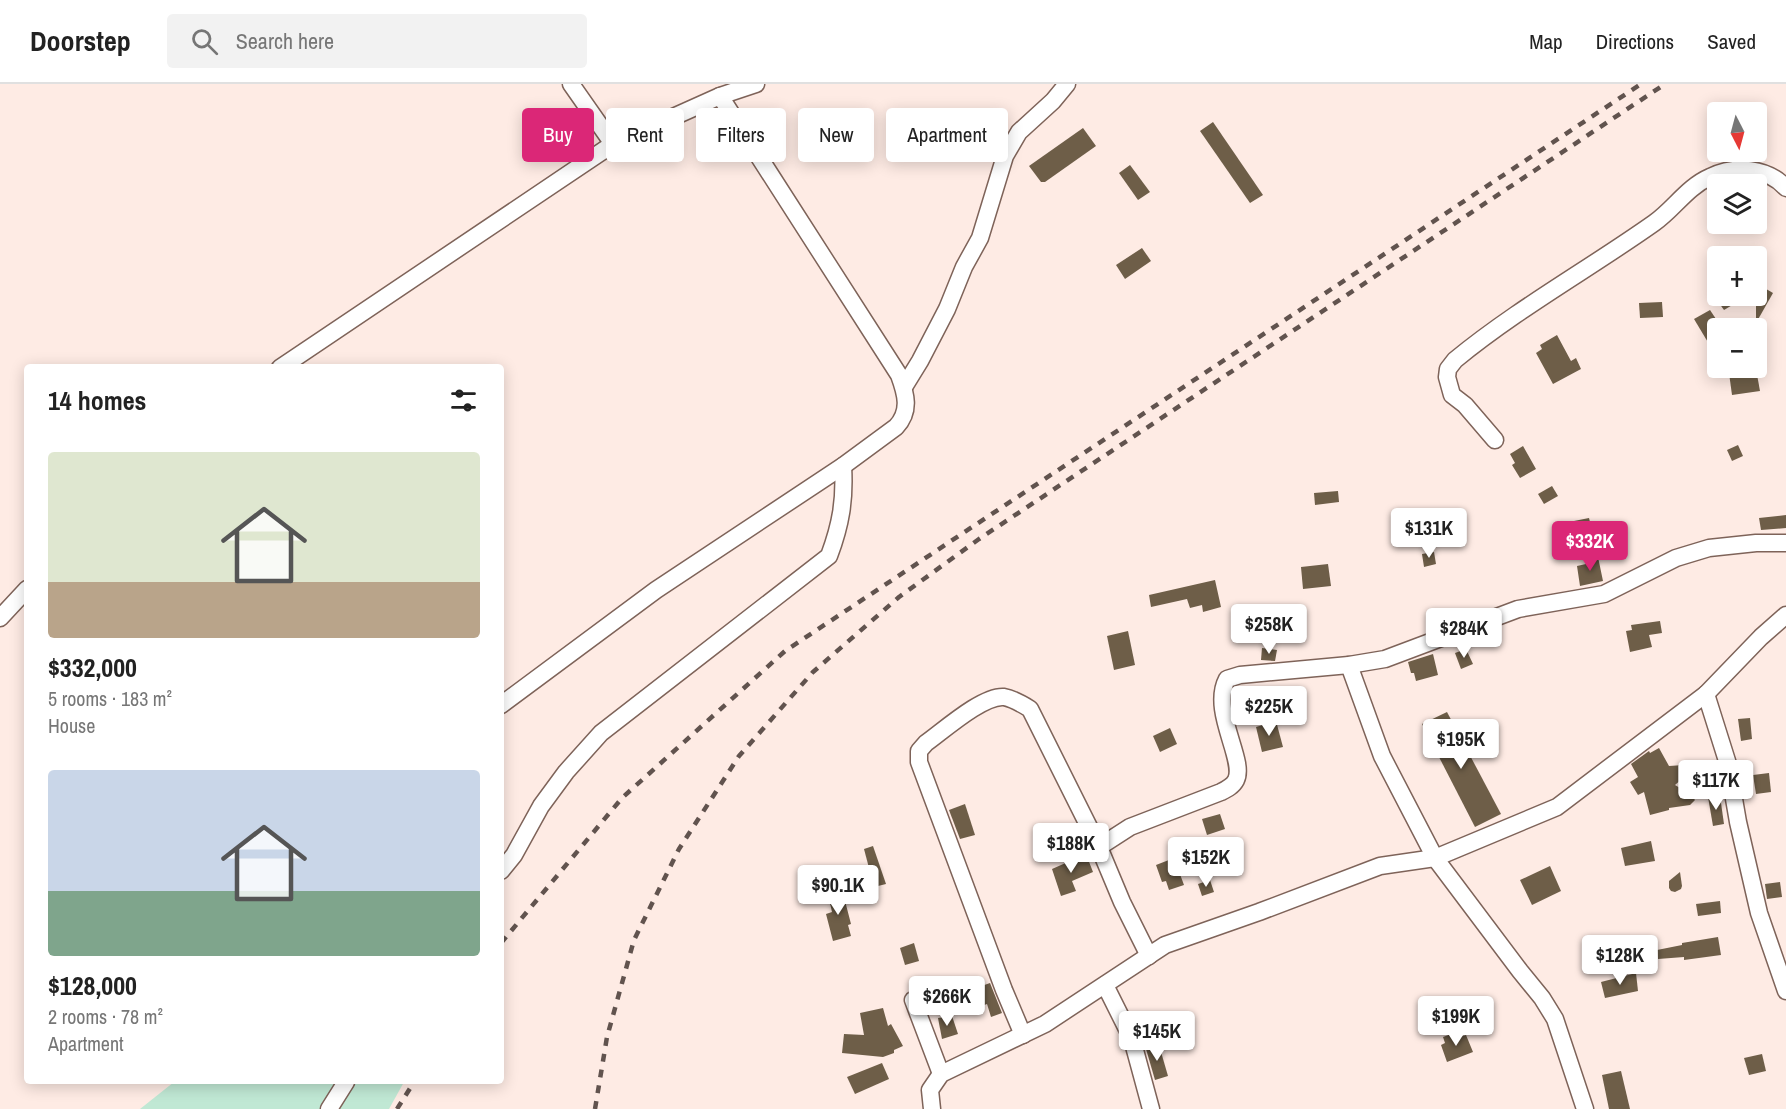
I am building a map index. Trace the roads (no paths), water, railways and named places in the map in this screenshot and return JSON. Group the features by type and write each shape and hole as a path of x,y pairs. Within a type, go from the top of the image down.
{"street":[{"path":"571,84 606,134"},
{"path":"684,112 720,96 756,84"},
{"path":"904,387 920,362 980,238 1005,156 1019,132 1053,101 1067,84"},
{"path":"504,703 656,590 843,466 904,419 906,411 904,387 899,375 720,96"},
{"path":"286,364 606,149"},
{"path":"1495,440 1465,405 1452,395 1447,377 1448,369 1455,360 1657,221 1690,189 1712,176 1741,170 1762,171 1779,180 1786,188"},
{"path":"504,867 514,855 541,806 566,772 600,733 829,556 839,529 845,493 843,466"},
{"path":"1099,847 1130,827 1230,788 1236,780 1238,767 1225,724 1221,689 1227,679 1240,675 1350,665 1385,659 1518,609 1604,594 1676,558 1709,548 1756,543 1786,543"},
{"path":"0,618 24,592"},
{"path":"932,1109 930,1090 941,1074 1045,1024 1165,945 1380,866 1434,858 1557,807 1706,694 1761,637 1786,615"},
{"path":"1350,665 1382,756 1434,858 1542,998 1555,1019 1585,1109"},
{"path":"1706,694 1728,764 1738,822 1759,913 1786,992"},
{"path":"1023,1035 919,762 919,751 926,743 982,703 1001,697 1015,700 1030,709 1099,847 1122,902 1149,956"},
{"path":"1105,985 1132,1039 1150,1109"},
{"path":"913,1000 941,1074"},
{"path":"329,1109 345,1084"}],"railway":[{"path":"504,939 622,798 785,651 1641,84"},
{"path":"595,1109 607,1037 634,940 679,849 739,756 813,672 899,597 979,539 1665,84"},
{"path":"397,1109 413,1084"}]}
